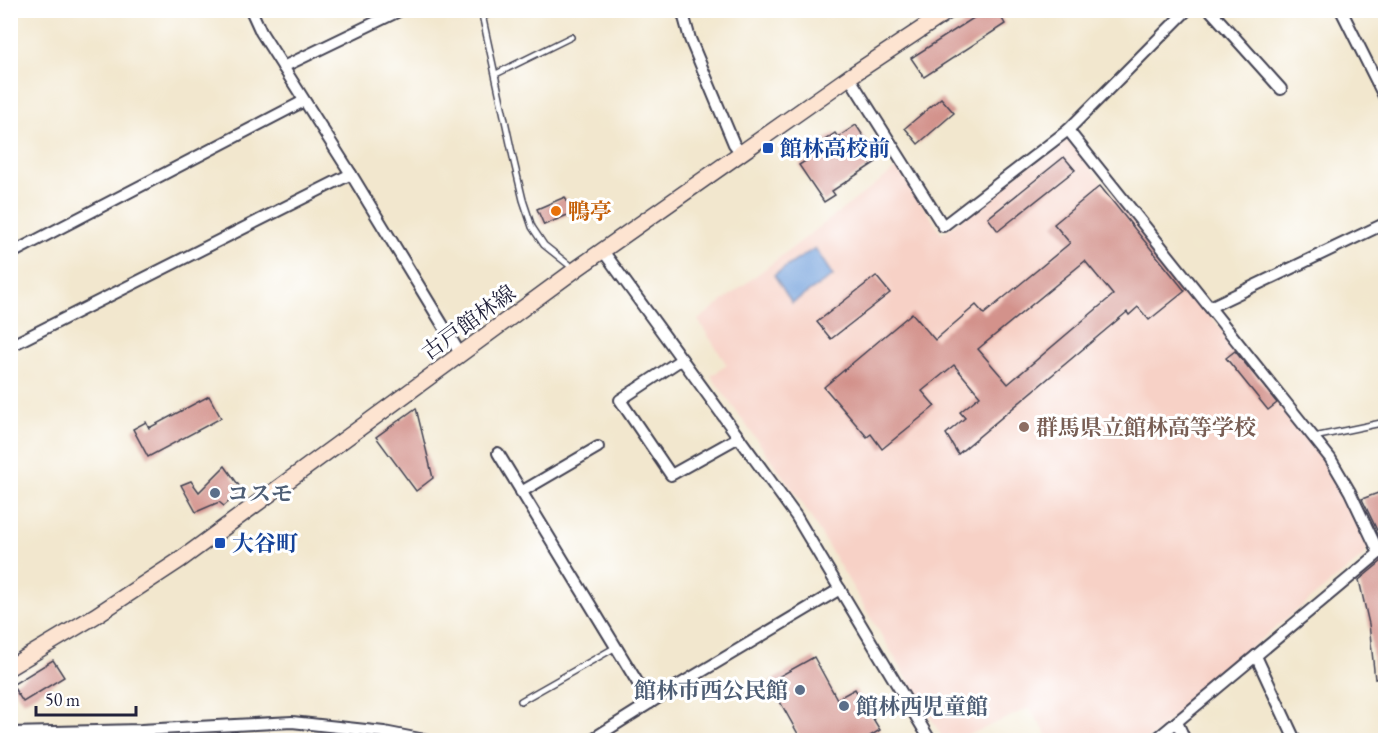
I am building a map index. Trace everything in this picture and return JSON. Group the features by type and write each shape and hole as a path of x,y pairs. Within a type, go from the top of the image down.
{"main road":[{"name":"古戸館林線","path":"10,667 95,616 180,560 576,270 849,77 950,10"}],"street":[{"path":"251,10 261,32 461,355"},
{"path":"283,67 401,10"},
{"path":"682,10 690,39 734,144 741,153"},
{"path":"849,77 943,226 1068,130 1187,10"},
{"path":"1210,10 1281,89"},
{"path":"1341,10 1386,100"},
{"path":"10,254 304,101"},
{"path":"1068,130 1330,458 1382,553 1155,741"},
{"path":"10,346 351,174"},
{"path":"1210,307 1386,224"},
{"path":"603,251 796,516 930,741"},
{"path":"682,358 620,400 671,475 739,437"},
{"path":"520,492 598,447"},
{"path":"498,453 650,703"},
{"path":"591,741 840,589"},
{"path":"1256,656 1295,741"},
{"path":"10,733 141,730 292,722 384,732 425,741"},
{"path":"1177,722 1185,741"},
{"path":"141,730 148,741"}],"lane":[{"path":"496,10 482,14 521,191 532,227 544,245 576,270"},
{"path":"496,74 572,37"},
{"path":"1313,437 1386,422"},
{"path":"521,701 616,647"}],"shaded area":[{"name":"群馬県立館林高等学校","path":"1061,140 1069,141 1342,478 1368,548 1364,556 1248,650 1148,740 1051,740 1029,708 958,740 944,740 804,506 711,376 727,365 698,320 898,167 942,234"}],"water":[{"path":"815,248 833,276 792,303 774,275"}],"building":[{"path":"986,10 997,10 1005,24 924,77 911,58"},
{"path":"941,98 954,113 918,144 905,128"},
{"path":"856,125 879,160 832,191 835,195 824,202 799,165 829,146 825,140 835,133 838,137"},
{"path":"1064,157 1075,170 998,231 988,218"},
{"path":"1100,186 1185,291 1149,320 1138,307 1129,315 1127,312 958,454 946,434 965,418 960,412 980,396 954,365 922,391 935,406 882,449 871,434 867,437 824,387 912,313 935,340 976,305 984,314 1070,243 1054,224","holes":["1085,261 1113,295 1008,384 978,349"]},
{"path":"565,197 572,213 544,225 537,209"},
{"path":"876,276 890,293 831,339 817,322"},
{"path":"1235,351 1277,403 1268,410 1226,358"},
{"path":"209,396 221,418 148,457 133,429 146,422 149,428"},
{"path":"416,408 433,478 416,491 376,437"},
{"path":"225,466 242,490 224,506 219,502 196,512 181,485 191,481 199,492"},
{"path":"1386,490 1386,527 1377,530 1362,499"},
{"path":"1386,560 1386,677 1375,679 1369,624 1359,580"},
{"path":"814,657 837,699 855,689 880,730 862,741 802,741 769,682"},
{"path":"53,660 64,677 23,702 12,685"}],"place":[{"name":"館林高校前","path":"768,148"},
{"name":"鴨亭","path":"556,211"},
{"name":"群馬県立館林高等学校","path":"1024,427"},
{"name":"コスモ","path":"215,493"},
{"name":"大谷町","path":"220,543"},
{"name":"館林市西公民館","path":"800,690"},
{"name":"館林西児童館","path":"844,706"}]}
